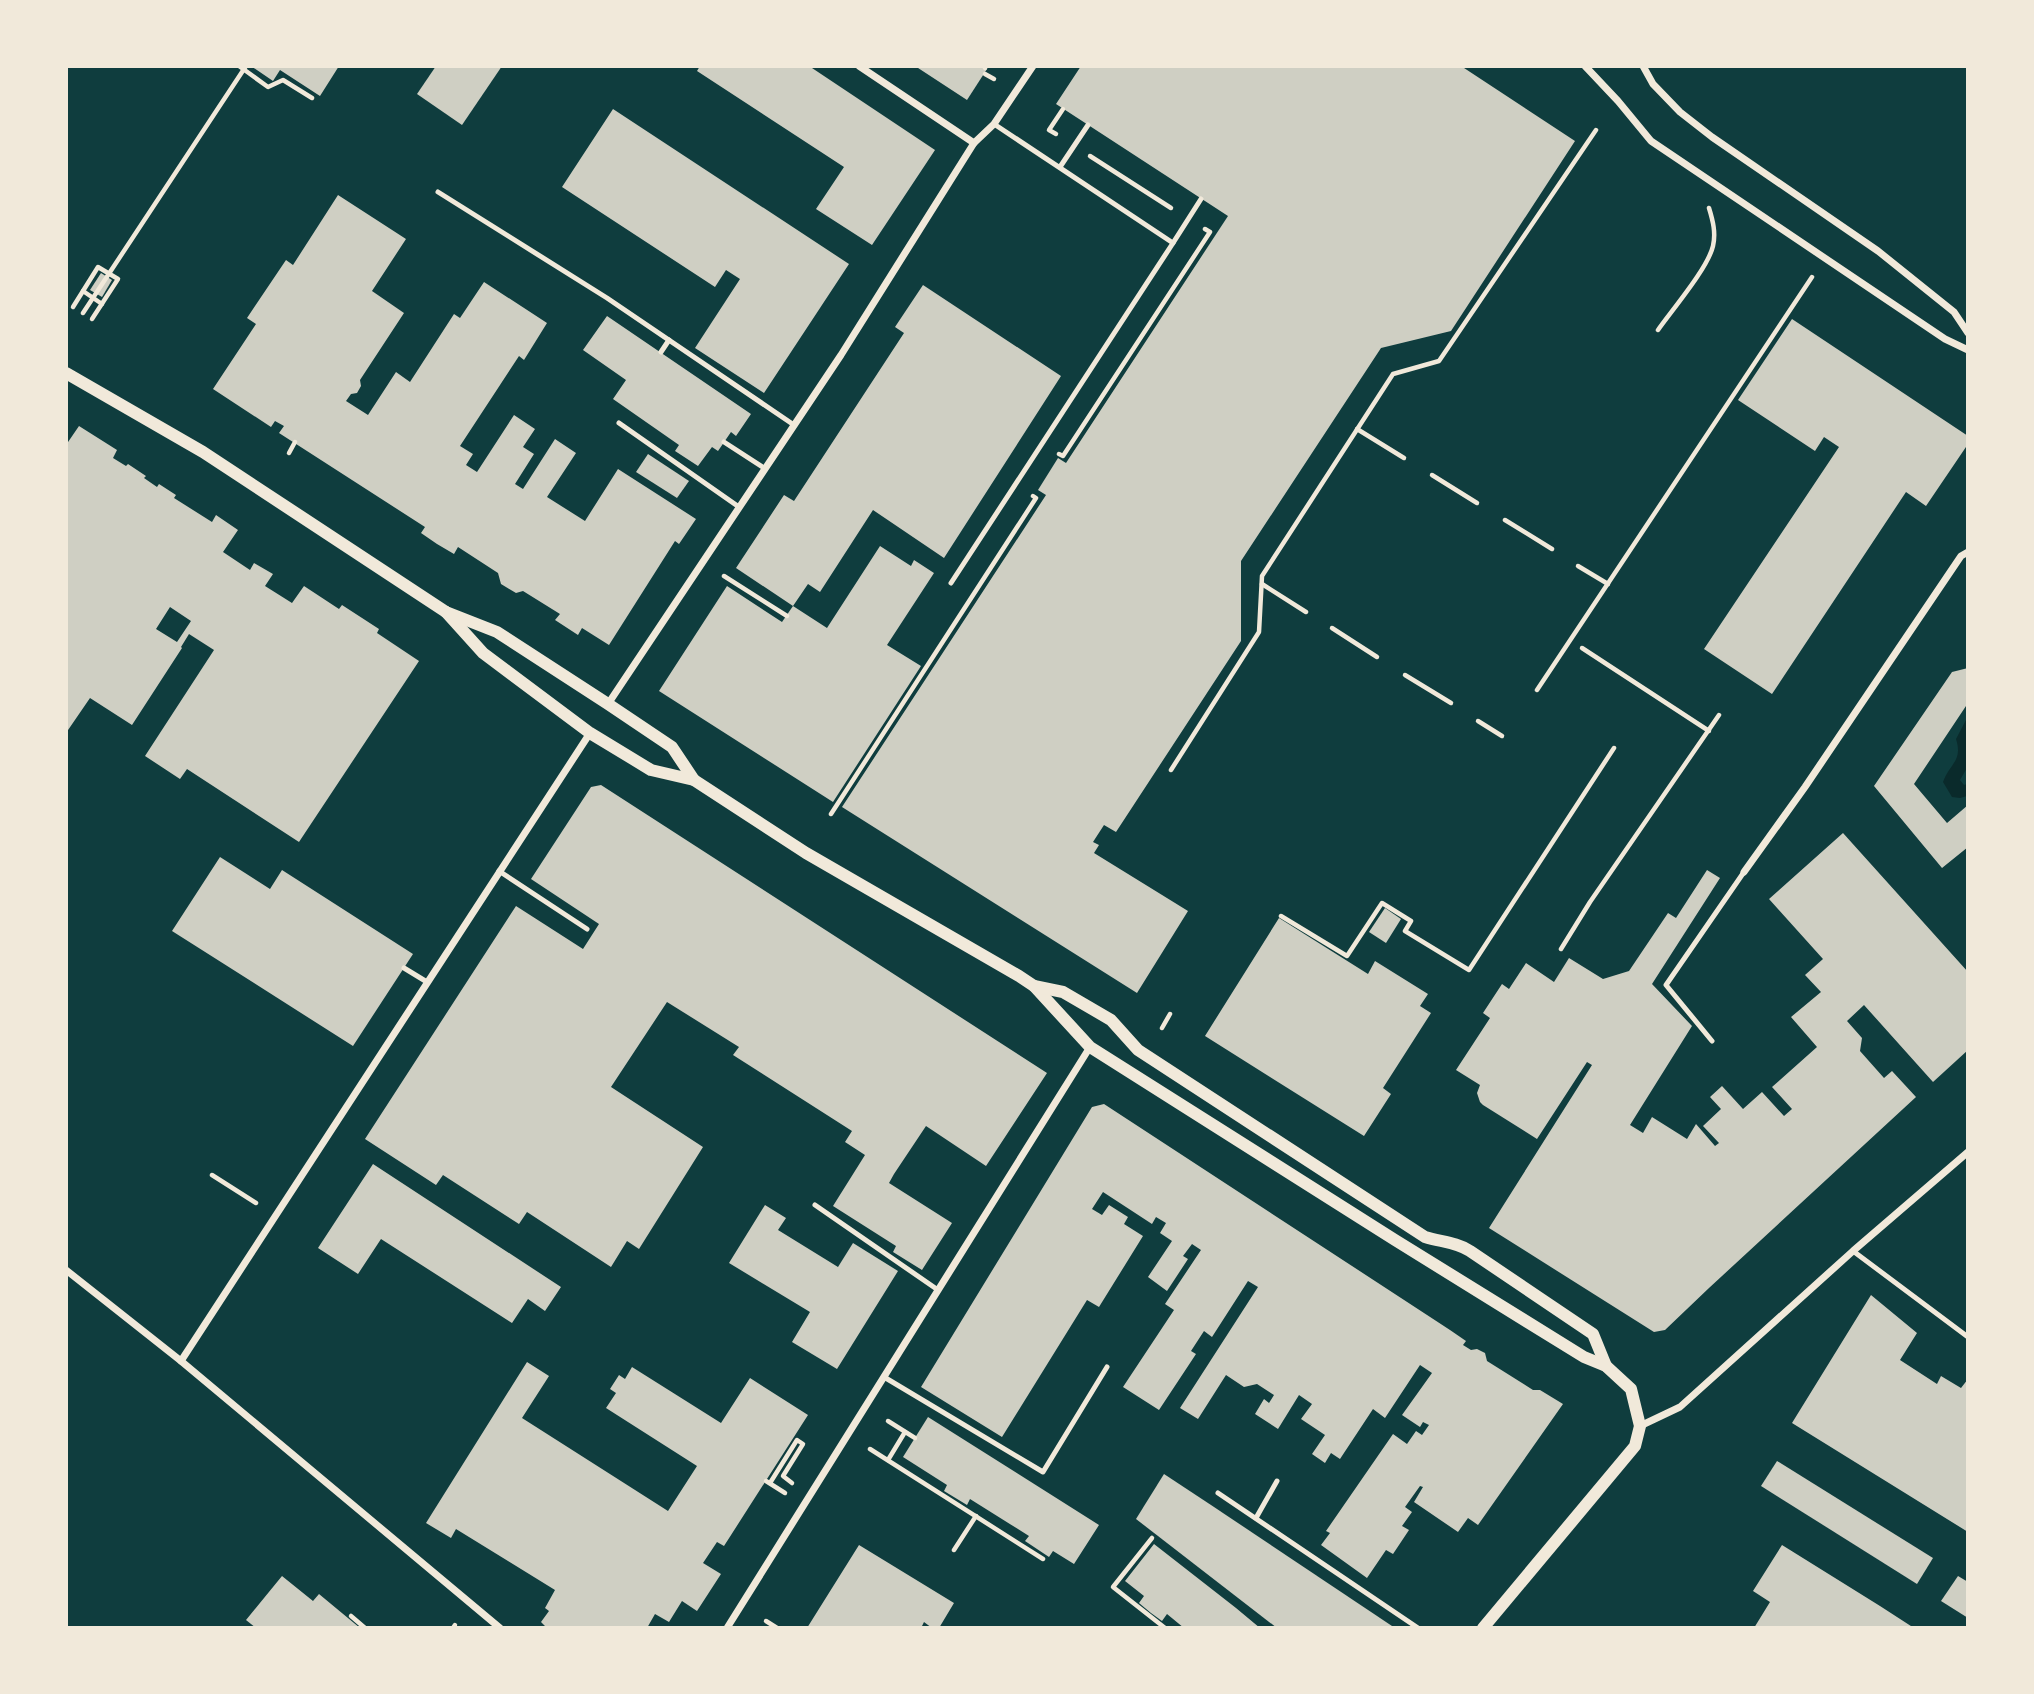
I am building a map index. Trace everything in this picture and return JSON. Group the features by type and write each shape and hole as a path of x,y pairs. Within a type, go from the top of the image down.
{"street":[{"path":"859,66 974,143"},
{"path":"608,704 841,355 974,143 994,124 1033,66"},
{"path":"1585,66 1651,141 1945,339 1968,350"},
{"path":"1643,66 1653,84 1680,112 1878,251 1954,312 1968,332"},
{"path":"66,373 203,452 446,612 497,632 672,747 694,780"},
{"path":"1744,872 1805,787 1961,556 1968,552"},
{"path":"446,612 483,653 590,733 650,770 694,780 806,853 1008,969 1034,986 1090,1046 1454,1277 1584,1357 1606,1366 1630,1389 1640,1426 1635,1447 1483,1628"},
{"path":"181,1361 590,733"},
{"path":"1034,986 1063,992 1111,1020 1138,1050 1424,1237 1440,1242 1458,1243 1593,1334 1606,1366"},
{"path":"727,1628 1090,1046"},
{"path":"1640,1426 1680,1407 1853,1251 1968,1152"},
{"path":"66,1270 181,1361 500,1628"}],"lane":[{"path":"994,124 1173,243"},
{"path":"1060,167 1088,125"},
{"path":"438,192 607,298 794,425"},
{"path":"951,583 1201,198"},
{"path":"661,352 669,340"},
{"path":"619,423 739,507"},
{"path":"724,442 764,468"},
{"path":"499,871 587,929"},
{"path":"1712,1041 1666,985 1744,872"},
{"path":"404,968 427,982"},
{"path":"815,1205 938,1290"},
{"path":"1853,1251 1968,1337"},
{"path":"884,1377 1043,1472 1107,1367"},
{"path":"1256,1518 1277,1481"},
{"path":"1218,1493 1418,1628"}],"path":[{"path":"83,313 243,68 268,87 283,80 312,98"},
{"path":"985,69 994,79"},
{"path":"1171,770 1259,632 1262,576 1393,374 1440,361 1596,130"},
{"path":"1658,330 1707,261 1713,246 1714,226 1707,204"},
{"path":"73,307 98,267 118,279 92,319"},
{"path":"1537,690 1814,275"},
{"path":"83,291 102,304"},
{"path":"1357,429 1404,458"},
{"path":"289,453 295,442"},
{"path":"1432,475 1477,503"},
{"path":"1505,520 1552,549"},
{"path":"1578,566 1608,584"},
{"path":"724,576 787,616"},
{"path":"1262,584 1306,612"},
{"path":"1332,628 1377,657"},
{"path":"1582,648 1709,731"},
{"path":"1405,675 1451,704"},
{"path":"1561,949 1590,902 1719,715"},
{"path":"1478,721 1502,736"},
{"path":"1281,916 1346,956 1382,903 1411,921 1405,931 1469,970 1614,748"},
{"path":"1162,1028 1170,1014"},
{"path":"212,1175 257,1203"},
{"path":"888,1421 915,1438"},
{"path":"888,1460 905,1432"},
{"path":"789,1495 768,1482 797,1440 803,1444 783,1476 796,1485"},
{"path":"870,1449 1043,1559"},
{"path":"954,1550 976,1516"},
{"path":"1152,1538 1114,1587 1165,1628"},
{"path":"351,1616 365,1628"},
{"path":"766,1621 777,1628"}],"water":[{"path":"1967,718 1967,768 1960,780 1964,785 1967,784 1967,796 1952,797 1943,782 1957,757 1956,739"}],"building":[{"path":"251,66 339,66 320,96 280,70 273,81"},
{"path":"436,66 502,66 462,125 417,94"},
{"path":"700,66 809,66 935,150 872,245 816,209 844,167 697,71"},
{"path":"915,66 982,66 987,69 967,100"},
{"path":"1081,66 1461,66 1575,141 1451,331 1381,348 1241,561 1241,641 1116,832 1104,825 1093,842 1099,845 1094,853 1188,911 1137,993 842,807 1046,495 1038,490 1058,458 1066,463 1228,216 1056,104"},
{"path":"613,109 849,264 764,393 695,348 740,279 726,270 715,287 562,187"},
{"path":"338,195 406,239 372,291 404,313 360,380 361,386 357,393 351,394 346,401 368,415 396,372 410,382 454,314 460,318 484,282 547,323 524,360 519,356 460,446 473,454 466,465 477,472 514,415 535,429 523,447 534,454 515,484 523,489 555,439 576,453 547,497 585,521 618,469 696,519 679,544 675,541 609,645 582,628 578,635 555,620 560,614 523,591 516,593 501,584 498,573 458,547 454,554 437,544 421,533 425,527 279,433 284,426 275,421 271,427 213,389 256,324 247,318 286,260 293,265"},
{"path":"101,273 112,280 102,297 90,290"},
{"path":"923,285 1061,376 944,558 873,510 820,592 808,584 793,606 736,568 784,495 794,501 904,333 895,327"},
{"path":"607,316 751,414 736,436 731,432 718,451 712,447 698,466 675,451 679,445 613,399 626,380 583,350"},
{"path":"1792,319 1968,436 1968,444 1926,506 1906,492 1772,694 1704,649 1839,447 1824,437 1815,451 1738,400"},
{"path":"79,426 117,450 113,458 126,466 128,464 157,487 159,484 176,495 174,498 212,522 216,515 238,530 223,552 250,570 254,563 273,574 265,586 292,603 304,586 339,609 342,605 379,629 377,633 419,661 299,842 187,769 180,779 145,756 214,650 189,634 132,725 90,698 66,733 66,445","holes":["170,607 191,621 177,642 156,629"]},
{"path":"648,454 689,481 677,498 636,472"},
{"path":"880,546 911,566 914,560 934,573 887,645 921,666 833,802 659,691 727,586 782,622 793,606 827,628"},
{"path":"1968,668 1968,703 1914,784 1947,823 1968,805 1968,847 1942,868 1874,786 1952,672"},
{"path":"601,785 1047,1073 986,1166 926,1126 894,1174 889,1183 952,1223 922,1270 893,1252 896,1246 833,1206 865,1155 845,1142 852,1131 733,1055 739,1047 667,1002 611,1087 703,1147 639,1249 627,1241 611,1267 527,1212 519,1224 443,1175 436,1185 365,1139 516,906 583,949 599,924 531,879 591,787"},
{"path":"1843,833 1968,972 1968,1050 1933,1082 1864,1005 1847,1021 1862,1038 1860,1051 1884,1078 1892,1071 1916,1097 1665,1330 1654,1332 1489,1228 1592,1065 1587,1062 1537,1139 1483,1105 1477,1093 1480,1085 1456,1070 1490,1018 1483,1013 1502,984 1509,989 1526,963 1554,982 1569,958 1603,979 1629,971 1668,913 1676,918 1707,870 1720,878 1652,984 1692,1026 1630,1125 1643,1133 1652,1117 1687,1139 1696,1124 1715,1146 1719,1143 1703,1126 1721,1109 1710,1097 1722,1086 1743,1109 1762,1092 1784,1116 1792,1109 1772,1087 1817,1047 1791,1017 1821,992 1805,975 1823,959 1769,899"},
{"path":"220,857 270,889 282,870 413,954 353,1046 172,931"},
{"path":"1385,908 1401,919 1386,943 1369,932"},
{"path":"1279,918 1368,974 1375,961 1428,994 1420,1006 1431,1013 1383,1088 1391,1094 1364,1136 1205,1036"},
{"path":"1104,1104 1450,1330 1466,1341 1463,1345 1485,1353 1487,1361 1533,1390 1540,1390 1563,1404 1478,1525 1468,1518 1458,1532 1414,1502 1423,1487 1420,1486 1405,1507 1412,1512 1402,1526 1409,1530 1393,1554 1386,1550 1367,1578 1321,1545 1330,1533 1326,1531 1393,1434 1407,1444 1416,1431 1422,1435 1429,1425 1423,1422 1420,1427 1402,1415 1432,1373 1420,1365 1385,1418 1373,1409 1340,1459 1331,1453 1325,1463 1312,1454 1325,1435 1301,1419 1312,1404 1299,1395 1278,1429 1255,1414 1264,1399 1269,1403 1274,1395 1257,1384 1244,1387 1226,1375 1198,1419 1180,1408 1258,1287 1248,1281 1212,1337 1204,1331 1191,1351 1196,1354 1159,1410 1123,1387 1174,1310 1165,1304 1201,1250 1192,1244 1183,1256 1188,1259 1167,1291 1148,1277 1172,1241 1160,1233 1166,1223 1156,1217 1152,1224 1103,1192 1092,1209 1102,1215 1109,1205 1128,1217 1124,1224 1143,1236 1099,1307 1087,1300 1002,1437 921,1387 1092,1107"},
{"path":"373,1164 561,1287 545,1311 528,1299 512,1323 381,1239 358,1274 318,1248"},
{"path":"765,1205 786,1218 778,1230 838,1267 853,1243 898,1271 837,1369 792,1342 810,1312 729,1263"},
{"path":"1871,1295 1917,1333 1900,1360 1937,1384 1941,1376 1961,1388 1968,1379 1968,1532 1792,1423"},
{"path":"527,1362 549,1376 522,1418 668,1511 697,1466 606,1408 616,1393 610,1389 619,1375 625,1379 632,1367 721,1423 750,1378 808,1415 724,1546 717,1542 703,1563 721,1574 697,1611 682,1601 669,1622 655,1614 647,1628 547,1628 541,1622 549,1611 545,1608 555,1590 456,1529 451,1538 426,1523"},
{"path":"928,1417 1099,1525 1074,1564 1053,1551 1049,1557 1025,1541 1029,1536 970,1499 967,1505 944,1491 947,1485 903,1457"},
{"path":"1777,1461 1933,1558 1917,1584 1761,1486"},
{"path":"1164,1474 1395,1628 1277,1628 1136,1519"},
{"path":"1154,1544 1260,1628 1184,1628 1167,1614 1162,1621 1151,1613 1139,1603 1144,1596 1125,1581"},
{"path":"859,1545 954,1603 939,1628 932,1628 924,1622 921,1628 807,1628"},
{"path":"1782,1545 1914,1628 1754,1628 1770,1602 1753,1591"},
{"path":"282,1576 313,1601 319,1594 360,1628 256,1628 246,1620"},
{"path":"1958,1576 1968,1582 1968,1618 1941,1601"}]}
